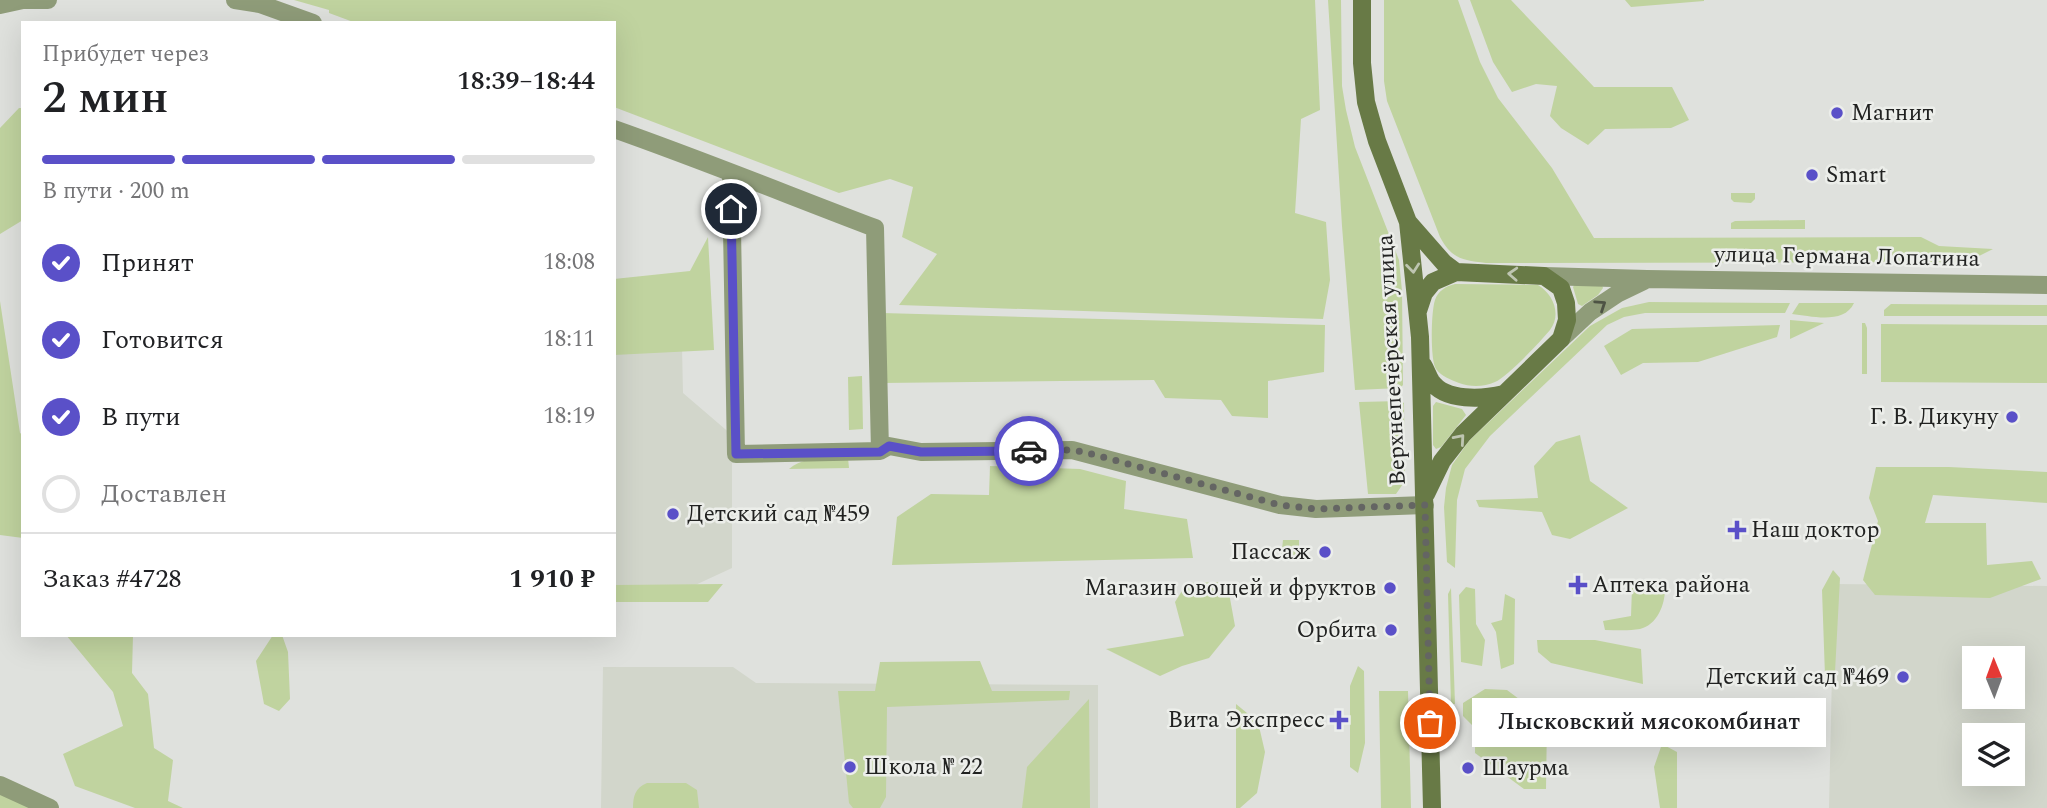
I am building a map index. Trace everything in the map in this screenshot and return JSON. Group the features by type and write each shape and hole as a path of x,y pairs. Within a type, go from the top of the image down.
{"street":[{"path":"0,5 23,0 48,0"},
{"path":"235,0 260,4 307,21"},
{"name":"Верхнепечёрская улица","path":"1363,0 1362,63 1366,102 1377,141 1409,222 1417,313 1425,501 1432,808"},
{"path":"616,130 692,156 875,228 880,452"},
{"path":"731,173 736,454 880,452 889,446 921,452 1072,450 1280,505 1316,509 1364,508 1425,501"},
{"path":"1409,222 1444,263 1456,272 1433,282 1424,293 1417,313"},
{"name":"улица Германа Лопатина","path":"1456,272 1647,279 2047,285"},
{"path":"1544,276 1561,288 1566,303 1567,320 1561,339"},
{"name":"улица Германа Лопатина","path":"1425,501 1442,461 1463,434 1590,312 1647,279"},
{"path":"1420,359 1432,383 1448,393 1488,398 1504,394"},
{"path":"0,785 50,808"}],"shaded area":[{"name":"Детский сад №459","path":"682,347 683,393 732,435 732,568 691,587 616,588 616,349"},
{"name":"Детский сад №469","path":"1834,584 2047,586 2047,808 1829,808"},
{"name":"Школа № 22","path":"603,667 733,667 756,683 1098,685 1098,808 601,808"}],"green space":[{"path":"294,0 1315,0 1320,110 1301,119 1295,213 1326,222 1330,280 1323,319 899,305 937,254 902,237 913,187 890,179 839,193 616,108 616,21 351,21 329,13 329,10"},
{"path":"1328,0 1341,0 1342,86 1355,147 1399,260 1403,385 1400,388 1355,390"},
{"path":"1384,0 1458,0 1480,62 1498,98 1552,168 1594,238 1921,237 1939,246 1993,249 1967,262 1486,263 1458,257 1440,237 1387,101 1384,81"},
{"path":"1470,0 1511,0 1594,87 1672,87 1689,120 1671,128 1605,129 1588,145 1561,128 1550,116 1557,86 1536,84 1512,92 1493,62"},
{"path":"1625,0 1704,0 1704,1 1631,7"},
{"path":"21,108 21,221 0,234 0,128"},
{"path":"1731,193 1755,193 1755,199 1751,203 1734,202"},
{"path":"1805,220 1805,229 1731,229 1731,223 1735,221"},
{"path":"708,237 714,350 616,355 616,279 690,271"},
{"path":"1455,284 1538,285 1552,299 1554,324 1532,350 1500,379 1482,386 1456,382 1436,369 1432,335 1436,297 1443,289"},
{"path":"1575,284 1602,285 1603,288 1582,306 1578,304 1573,287"},
{"path":"0,301 21,434 21,538 0,535"},
{"path":"1649,302 1790,303 1785,313 1645,313 1624,317 1607,325 1490,436 1465,469 1457,500 1455,568 1447,562 1444,507 1446,488 1452,465 1469,441 1590,326 1622,308"},
{"path":"1799,303 1854,303 1843,314 1826,318 1792,314"},
{"path":"1891,304 2047,305 2047,316 1884,316 1884,310"},
{"path":"882,313 1325,325 1324,372 1268,381 1268,418 1232,416 1221,400 1165,398 1154,380 882,383"},
{"path":"1790,320 1824,323 1790,339"},
{"path":"1862,323 1865,323 1867,328 1867,374 1862,374"},
{"path":"1881,324 2047,325 2047,383 1881,382"},
{"path":"1780,325 1777,337 1698,362 1643,363 1621,375 1604,346 1632,329"},
{"path":"862,376 863,429 849,430 848,377"},
{"path":"1359,402 1404,403 1405,481 1396,494 1368,494"},
{"path":"1436,402 1462,409 1466,415 1441,447 1436,449 1433,445 1433,406"},
{"path":"1580,435 1590,481 1628,508 1570,539 1552,535 1542,512 1479,507 1476,500 1538,498 1534,466 1556,442"},
{"path":"848,458 849,468 789,469 809,460"},
{"path":"990,466 1080,469 1126,481 1124,509 1187,519 1193,558 892,565 897,517 931,494 989,495"},
{"path":"1876,467 1949,467 2047,472 2047,503 1933,495 1925,523 1986,523 1987,565 2032,561 2041,579 1990,598 1875,595 1863,580 1878,521 1869,498"},
{"path":"1283,540 1299,540 1299,558 1281,558"},
{"path":"1833,570 1840,578 1835,672 1825,676 1822,590"},
{"path":"1227,582 1235,626 1209,658 1160,676 1106,649 1184,636 1175,602 1187,583"},
{"path":"723,584 708,602 616,602 616,585"},
{"path":"1466,587 1475,589 1476,624 1485,640 1482,666 1461,662 1459,595"},
{"path":"1451,588 1455,704 1451,704 1448,594"},
{"path":"1632,588 1665,589 1659,614 1646,627 1640,629 1605,630 1603,621 1631,616"},
{"path":"1505,594 1515,599 1514,664 1501,669 1496,632 1491,623 1502,620"},
{"path":"68,637 133,637 132,673 148,694 154,748 173,760 168,801 183,808 135,808 75,786 63,754 123,726 113,692"},
{"path":"272,637 283,637 288,652 290,699 279,711 264,704 256,661"},
{"path":"1537,640 1595,640 1641,649 1643,684 1551,663 1538,652"},
{"path":"980,661 992,691 1070,691 1069,700 887,707 886,797 880,808 853,808 849,803 838,691 875,691 880,662"},
{"path":"1358,666 1364,671 1365,743 1358,773 1350,767 1350,686"},
{"path":"1485,689 1507,690 1547,720 1546,789 1524,789 1475,753 1475,728 1463,716 1463,703"},
{"path":"1379,691 1408,691 1411,808 1381,808"},
{"path":"1089,699 1090,808 1022,808 1027,767"},
{"path":"1236,704 1258,722 1265,752 1257,793 1240,808 1236,808"},
{"path":"1662,744 1677,752 1677,808 1660,808 1654,767"},
{"path":"647,783 686,783 697,790 699,808 633,808 636,793"},
{"path":"0,794 32,808 0,808"}],"way so far":[{"path":"1029,451 1084,452 1280,505 1316,509 1425,505 1430,723"}],"place":[{"name":"Магнит","path":"1837,113"},
{"name":"Smart","path":"1812,175"},
{"name":"Г. В. Дикуну","path":"2012,417"},
{"name":"Детский сад №459","path":"673,514"},
{"name":"Наш доктор","path":"1737,530"},
{"name":"Пассаж","path":"1325,552"},
{"name":"Аптека района","path":"1578,585"},
{"name":"Магазин овощей и фруктов","path":"1390,588"},
{"name":"Орбита","path":"1391,630"},
{"name":"Детский сад №469","path":"1903,677"},
{"name":"Вита Экспресс","path":"1339,720"},
{"name":"Лысковский мясокомбинат","path":"1430,723"},
{"name":"Школа № 22","path":"850,767"},
{"name":"Шаурма","path":"1468,768"}],"route":[{"path":"731,209 736,454 880,452 889,446 921,452 1029,451"}]}
